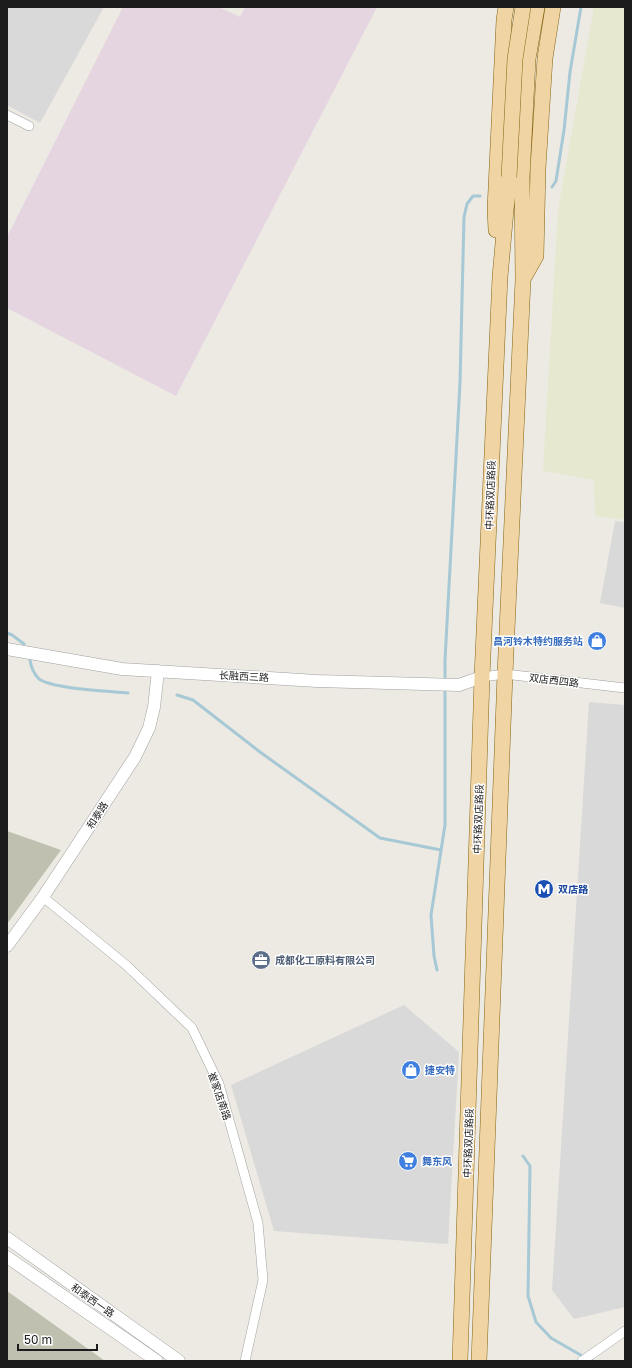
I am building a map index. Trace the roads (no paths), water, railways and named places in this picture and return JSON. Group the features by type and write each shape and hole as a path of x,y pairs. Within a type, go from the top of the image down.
{"main road":[{"path":"500,277 495,209 498,127 506,7"},
{"path":"515,177 515,59 523,7"},
{"path":"500,277 515,177 528,59 537,7"},
{"path":"523,280 536,256 538,168 545,58 552,7"},
{"name":"中环路双店路段","path":"479,1361 505,674 523,280 515,177"},
{"name":"中环路双店路段","path":"458,1357 482,677 500,277"}],"street":[{"path":"7,115 30,126"},
{"name":"长融西三路","path":"7,649 122,669 317,681 459,685 482,677"},
{"name":"和泰路","path":"7,946 43,896 135,757 149,728 154,707 158,671"},
{"name":"双店西四路","path":"482,677 505,674 625,688"},
{"name":"崔家店南路","path":"43,896 126,966 192,1028 219,1084 258,1223 261,1252 263,1280 245,1361"},
{"name":"和泰西一路","path":"7,1238 179,1361"},
{"name":"和泰西一路","path":"7,1257 157,1361"},
{"path":"582,1361 625,1331"}],"waterway":[{"path":"552,187 556,181 564,130 570,72 581,7"},
{"path":"445,682 460,383 464,217 467,204 473,196 480,196"},
{"path":"7,633 24,644"},
{"path":"30,660 36,675 39,679 46,682 68,687 128,693"},
{"path":"437,970 434,956 431,915 445,825 445,688"},
{"path":"177,695 193,700 260,752 380,838 441,850"},
{"path":"523,1156 530,1166 528,1296 536,1322 551,1338 593,1361"}],"place":[{"name":"昌河铃木特约服务站","path":"597,641"},
{"name":"双店路","path":"544,889"},
{"name":"成都化工原料有限公司","path":"261,960"},
{"name":"捷安特","path":"411,1070"},
{"name":"舞东风","path":"408,1161"}]}
